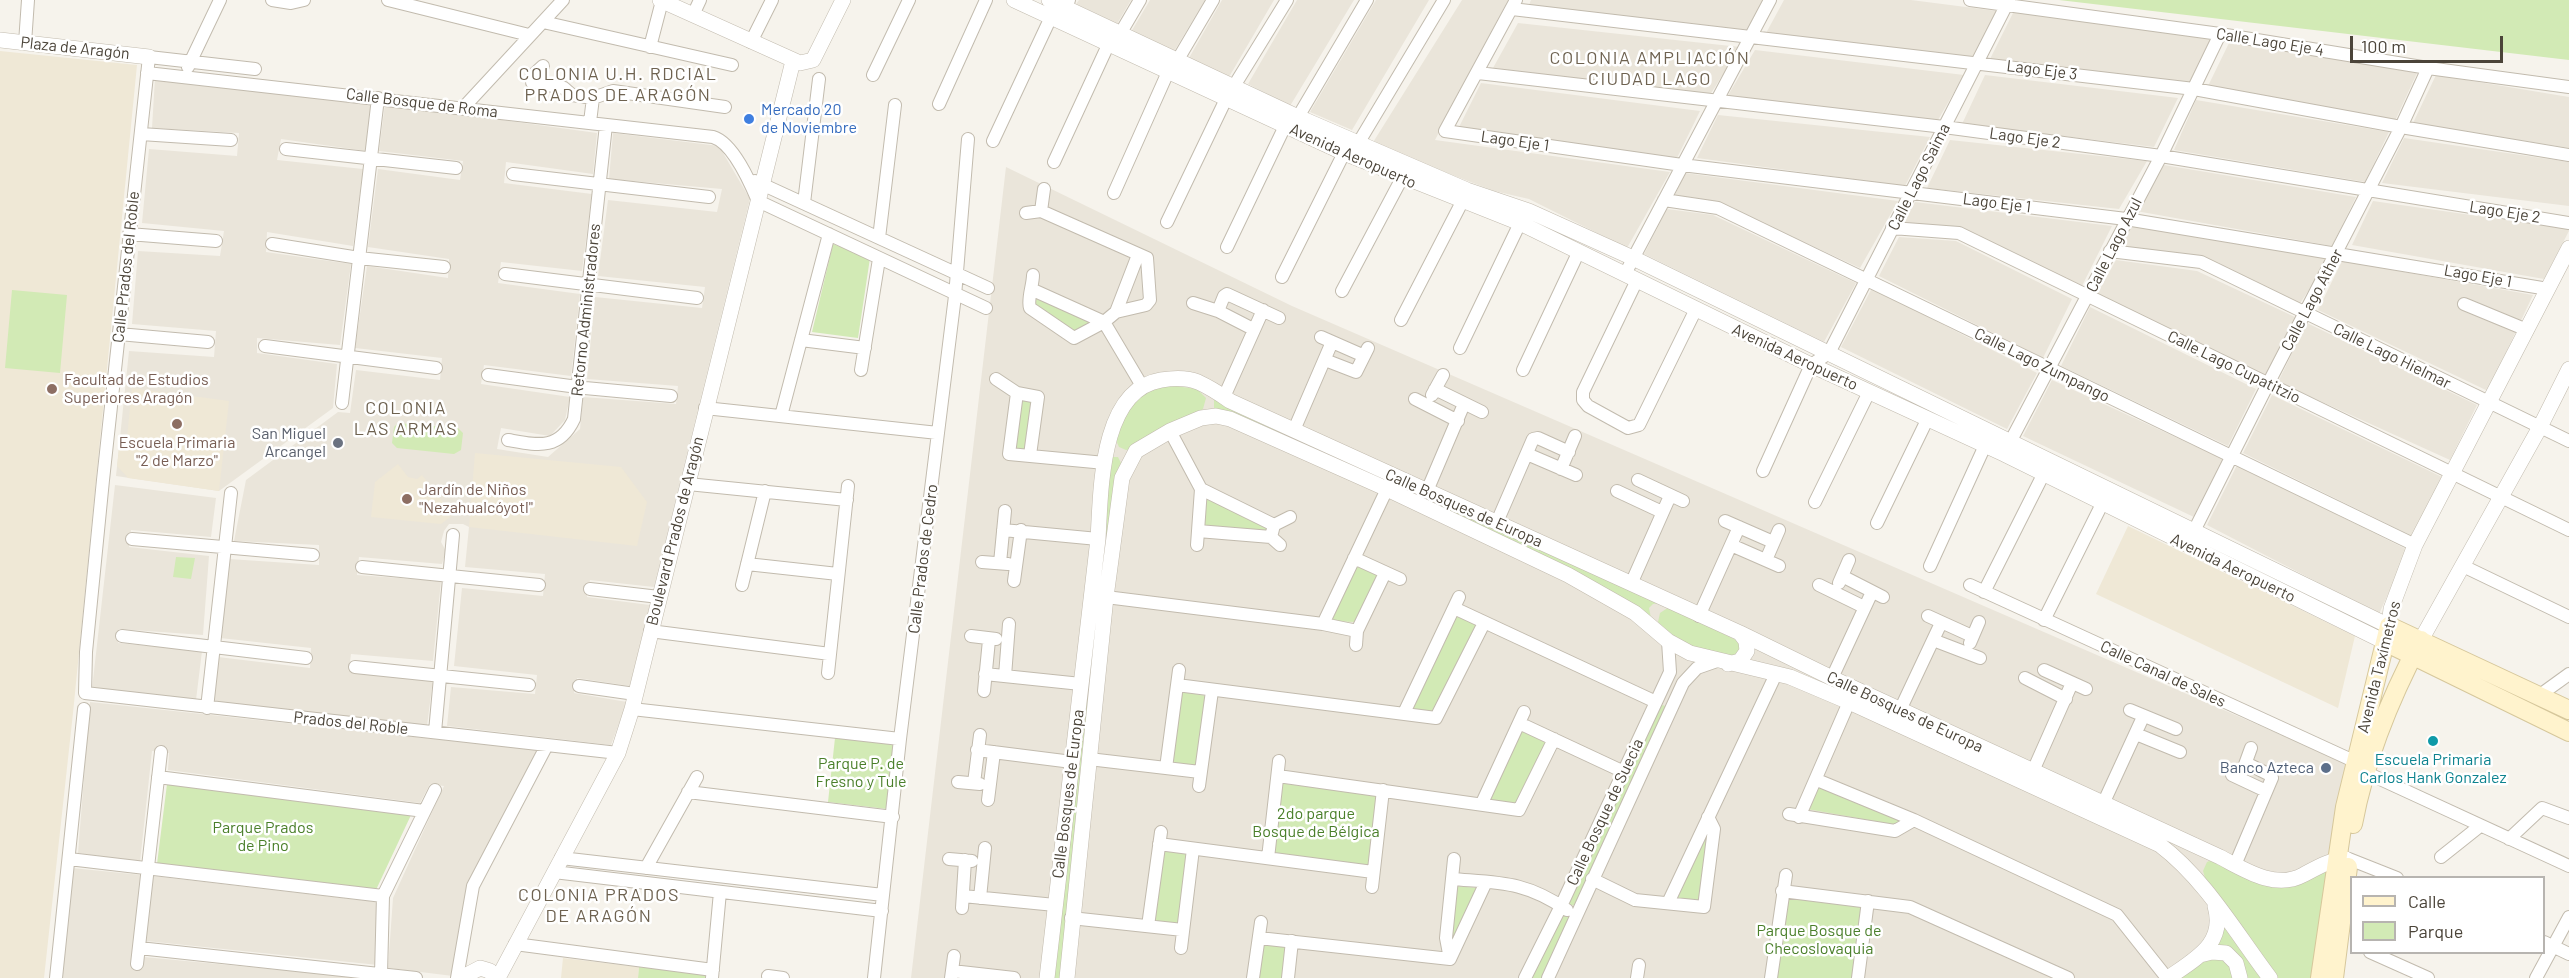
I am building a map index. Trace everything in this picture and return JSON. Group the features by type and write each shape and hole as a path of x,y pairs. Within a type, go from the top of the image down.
{"main road":[{"name":"Avenida Aeropuerto","path":"2387,634 2569,732"},
{"name":"Avenida Taxímetros","path":"2361,767 2387,634"},
{"name":"Avenida Aeropuerto","path":"2416,648 2540,695 2569,710"},
{"name":"Avenida Taxímetros","path":"2334,978 2345,943 2344,807 2416,648"},
{"name":"Avenida Taxímetros","path":"2320,978 2343,859"}],"street":[{"path":"25,43 28,0"},
{"path":"184,77 220,0"},
{"path":"272,0 296,1"},
{"path":"464,107 563,0"},
{"path":"693,15 700,0"},
{"path":"751,42 772,0"},
{"path":"650,47 661,1 800,63 813,60 843,0"},
{"path":"873,75 909,0"},
{"path":"939,104 986,0"},
{"name":"Avenida Aeropuerto","path":"1014,0 1051,17 1114,39 1230,93 1359,142 1520,223 1927,420 1988,440 2194,531 2387,634"},
{"name":"Avenida Aeropuerto","path":"1049,0 1067,4 1114,39"},
{"path":"1054,162 1114,39 1140,0"},
{"path":"1114,193 1173,67 1213,0"},
{"path":"1167,222 1230,93 1287,0"},
{"path":"1298,117 1367,0"},
{"path":"1359,142 1444,0"},
{"path":"1696,309 1639,425 1628,428 1588,406 1583,400 1583,392 1631,277 1632,258 1770,0"},
{"name":"Calle Lago Eje 4","path":"1970,0 2009,3 2428,68 2569,87"},
{"path":"386,1 529,35"},
{"name":"Calle Lago Saima","path":"1828,353 2009,3"},
{"path":"993,141 1051,17 1067,4"},
{"path":"1478,72 1514,4"},
{"name":"Lago Eje 3","path":"1514,4 1751,37 2194,89 2401,128 2569,155"},
{"path":"543,22 732,65"},
{"name":"Calle Lago Azul","path":"2007,448 2161,156 2220,34"},
{"name":"Plaza de Aragón","path":"0,40 149,57"},
{"path":"149,57 255,69"},
{"name":"Calle Prados del Roble","path":"85,693 87,640 149,57"},
{"name":"Boulevard Prados de Aragón","path":"496,978 618,753 633,702 705,408 759,201 755,182 793,60"},
{"path":"543,66 532,76 532,82 564,88 572,95 593,98 613,91 725,107"},
{"name":"Calle Lago Ather","path":"2194,531 2401,128 2428,68"},
{"name":"Lago Eje 2","path":"1478,72 1944,127 2161,156 2569,223"},
{"name":"Lago Eje 1","path":"1478,72 1445,130 1682,165 2126,219 2337,252 2548,289"},
{"name":"Calle Bosque de Roma","path":"147,73 464,107 721,139 755,182"},
{"path":"804,203 819,79"},
{"name":"Avenida Aeropuerto","path":"1230,93 1285,126 1462,202 1530,211 1828,353 1988,440"},
{"path":"342,403 378,98"},
{"path":"590,122 593,98"},
{"path":"879,238 895,105"},
{"name":"Retorno Administradores","path":"508,440 543,446 550,444 570,426 574,419 606,125"},
{"path":"1227,247 1285,126"},
{"path":"141,134 231,140"},
{"name":"Calle Prados de Cedro","path":"874,978 900,739 956,296 968,139"},
{"path":"286,150 456,168"},
{"path":"1282,277 1344,153"},
{"path":"513,174 709,196"},
{"path":"1342,291 1402,178"},
{"path":"755,182 988,288"},
{"path":"1041,211 1044,189"},
{"name":"Calle Lago Zumpango","path":"1664,200 1718,208 2415,545"},
{"path":"759,201 956,296 986,308"},
{"path":"1401,320 1462,202"},
{"path":"1026,213 1041,211 1149,261 1149,302 1116,312 1104,322 1076,338 1030,308 1028,303 1033,275"},
{"path":"1460,348 1520,223"},
{"name":"Calle Lago Cupatitzio","path":"1892,228 1959,233 2569,530"},
{"path":"129,234 216,241"},
{"path":"781,416 829,234"},
{"path":"272,244 359,258 444,267"},
{"name":"Avenida Taxímetros","path":"2387,634 2391,609 2415,545 2569,248"},
{"path":"1523,370 1579,251"},
{"name":"Calle Lago Hielmar","path":"2110,251 2201,262 2569,441"},
{"path":"1116,312 1138,255"},
{"path":"861,370 879,259"},
{"path":"505,274 697,298"},
{"path":"1032,290 1104,322 1142,386"},
{"path":"1218,311 1226,294 1279,318"},
{"path":"1193,303 1218,311 1253,329"},
{"path":"2464,304 2527,330"},
{"path":"1224,397 1263,310"},
{"path":"119,334 208,342"},
{"path":"801,340 865,348"},
{"path":"1294,430 1325,360 1327,340 1365,352 1356,372 1325,360"},
{"path":"265,346 436,368"},
{"path":"1763,471 1811,365 1828,353"},
{"name":"Avenida Taxímetros","path":"2416,648 2540,427 2569,369"},
{"path":"488,375 671,396"},
{"path":"1428,404 1443,375"},
{"name":"Calle Bosques de Europa","path":"1047,978 1105,463 1111,435 1119,411 1128,397 1142,386 1152,382 1177,378 1189,379 1205,386 1294,430 1740,633 2252,874 2269,879 2291,880 2343,859"},
{"path":"996,379 1017,393 1036,396 1038,399 1030,455"},
{"path":"1201,417 1211,402 1205,386"},
{"path":"1435,389 1482,412"},
{"path":"1815,502 1869,392"},
{"path":"1017,393 1010,454 1105,463"},
{"path":"1415,399 1458,421"},
{"path":"1426,491 1464,404"},
{"path":"705,408 938,433"},
{"name":"Calle Bosques de Europa","path":"1067,978 1071,918 1106,597 1122,478 1136,451 1170,431 1201,417 1216,416 1230,419 1387,489 1568,574 1616,601 1690,653 1776,674 1849,702 2160,845 2179,860 2203,887 2270,978"},
{"path":"1877,523 1927,420"},
{"path":"1170,431 1201,489 1275,536"},
{"path":"1111,435 1112,446 1116,452 1128,454 1136,451"},
{"path":"1561,469 1575,436"},
{"path":"1497,522 1534,438 1569,452"},
{"path":"1930,566 1988,440"},
{"name":"Avenida Aeropuerto","path":"2007,448 2043,475 2102,504 2387,634"},
{"path":"1527,454 1576,475"},
{"path":"1630,496 1643,467"},
{"path":"1984,592 2043,475"},
{"path":"1638,480 1683,501"},
{"path":"688,484 847,500"},
{"path":"828,673 848,486"},
{"path":"1197,545 1201,489"},
{"path":"1323,624 1387,489"},
{"path":"742,585 765,491"},
{"path":"1617,491 1662,512"},
{"path":"207,708 231,494"},
{"path":"1631,584 1670,496"},
{"path":"2044,620 2102,504"},
{"path":"1000,563 1005,511"},
{"path":"1275,536 1290,517"},
{"path":"1725,521 1739,527 1776,536 1766,561"},
{"path":"1699,616 1739,527"},
{"path":"1003,530 1098,539"},
{"path":"1014,581 1021,530"},
{"path":"1198,531 1275,536"},
{"path":"435,732 453,535"},
{"path":"132,539 313,555"},
{"path":"1731,546 1779,566"},
{"path":"1354,558 1400,579"},
{"path":"1836,591 1849,560"},
{"path":"982,562 1016,565"},
{"path":"747,564 838,574"},
{"path":"2463,566 2569,617"},
{"path":"362,567 539,585"},
{"path":"1356,645 1357,631 1385,573"},
{"path":"1832,678 1864,607 1877,595 1842,576"},
{"path":"1820,585 1864,607"},
{"name":"Calle Canal de Sales","path":"1970,585 2569,866"},
{"path":"590,589 659,597"},
{"path":"1106,597 1323,624 1357,631"},
{"path":"1404,713 1456,602 1484,622 1656,702"},
{"path":"1666,638 1657,626 1655,612 1663,605 1676,605"},
{"path":"1928,616 1972,636"},
{"path":"1177,685 1438,718 1484,622"},
{"path":"1966,652 1979,622"},
{"path":"1900,708 1941,623"},
{"path":"1005,676 1009,624"},
{"path":"650,631 830,654"},
{"path":"1722,662 1740,661 1747,651 1746,641 1740,633"},
{"path":"122,636 306,658"},
{"path":"971,636 1008,639"},
{"name":"Calle Bosque de Suecia","path":"1525,978 1670,672 1666,638"},
{"path":"984,691 989,639"},
{"path":"1933,640 1980,658"},
{"path":"2038,684 2049,657"},
{"name":"Calle Bosque de Suecia","path":"1548,978 1683,683 1697,669 1722,662"},
{"path":"355,667 529,685"},
{"path":"1166,768 1179,670"},
{"path":"2044,670 2086,689"},
{"path":"985,674 1081,684"},
{"path":"1668,903 1776,674"},
{"path":"2540,695 2569,674"},
{"path":"2025,678 2066,699"},
{"path":"2033,771 2072,683"},
{"path":"579,687 633,702 900,739"},
{"path":"1199,786 1212,691"},
{"name":"Prados del Roble","path":"85,693 618,753"},
{"path":"1849,702 1817,780 1794,815 1895,831 1914,820"},
{"path":"56,978 84,709"},
{"path":"2130,711 2143,717 2178,725 2175,750 2136,734"},
{"path":"1482,803 1521,717 1554,739 1624,772"},
{"path":"2103,804 2143,717"},
{"path":"974,783 980,735"},
{"path":"1278,776 1519,810 1554,739"},
{"path":"459,978 472,886 547,745"},
{"path":"2251,748 2246,763 2235,777 2266,791"},
{"path":"977,750 1072,762"},
{"path":"137,964 161,752"},
{"path":"988,800 994,752"},
{"path":"1089,759 1200,772"},
{"path":"1268,858 1279,761"},
{"path":"2235,865 2272,777 2246,763"},
{"path":"158,777 424,811"},
{"path":"646,868 697,777"},
{"path":"1817,780 1914,820 2117,915 2168,978 2200,955 2212,942 2217,932 2216,908 2212,900"},
{"path":"958,782 991,786"},
{"path":"381,974 383,897 435,790"},
{"path":"1372,887 1383,790"},
{"path":"688,792 892,817"},
{"path":"2509,839 2542,808 2569,818"},
{"path":"1592,879 1635,900 1704,907 1714,829 1708,817"},
{"path":"2441,857 2480,826"},
{"path":"1148,926 1160,838 1193,849 1373,872"},
{"path":"980,898 985,848"},
{"path":"1181,948 1193,849"},
{"path":"2203,887 2197,875 2196,866 2202,858 2220,857"},
{"path":"561,858 883,895"},
{"path":"69,859 383,897"},
{"path":"950,859 983,862"},
{"path":"1450,959 1446,938 1454,859"},
{"path":"2343,859 2391,876"},
{"path":"965,860 963,902 980,898 1055,904"},
{"path":"554,872 882,911"},
{"path":"1771,978 1786,875"},
{"path":"1452,879 1523,886 1576,916"},
{"path":"1450,959 1486,882"},
{"path":"1782,891 1910,907 2068,978"},
{"path":"515,944 713,974 720,892"},
{"path":"1857,978 1868,901"},
{"path":"2569,917 2548,944 2569,954"},
{"path":"1071,918 1183,930"},
{"path":"1253,978 1261,922"},
{"path":"1259,938 1450,959"},
{"path":"1288,978 1292,942"},
{"path":"139,948 416,978"},
{"path":"2200,955 2212,952 2226,953 2236,963 2240,978"},
{"path":"2374,954 2428,978"},
{"path":"2536,978 2544,954"},
{"path":"954,956 952,974 1014,978"},
{"path":"1637,978 1639,965"},
{"path":"459,978 480,968 490,971 496,978"},
{"path":"768,976 783,978"}],"shaded area":[{"path":"1079,0 1131,0 1117,24 1076,4"},
{"path":"1150,0 1205,0 1173,53 1131,32"},
{"path":"1222,0 1274,0 1229,77 1189,58"},
{"path":"1297,0 1354,0 1290,106 1248,84"},
{"path":"1376,0 1429,0 1352,130 1310,112"},
{"path":"1462,0 1508,0 1435,140 1670,172 1627,248 1529,199 1494,191 1372,144"},
{"path":"1531,0 1764,0 1748,30 1529,5"},
{"path":"1784,0 1911,0 1997,11 1973,58 1765,35"},
{"path":"2014,11 2214,38 2188,85 1989,61"},
{"path":"1518,23 1740,47 1710,95 1493,68"},
{"path":"2230,41 2417,73 2395,121 2208,86"},
{"path":"1755,50 1964,75 1938,120 1727,97"},
{"name":"Facultad de Estudios Superiores Aragón","path":"0,51 137,65 73,713 44,978 0,978"},
{"path":"1985,75 2178,98 2154,147 1962,124"},
{"path":"2436,75 2569,97 2569,148 2413,123"},
{"path":"155,78 373,104 366,151 281,139 277,160 363,169 353,246 267,232 266,252 351,264 340,345 257,338 257,353 337,364 333,408 219,491 116,476 129,351 214,357 216,331 132,324 138,251 220,256 224,231 142,223 149,149 237,156 239,133 152,128"},
{"path":"1481,83 1700,111 1677,158 1457,131"},
{"path":"2196,100 2389,132 2365,182 2174,150"},
{"path":"385,104 597,133 593,174 506,162 504,183 592,194 582,271 501,262 498,283 580,294 571,376 484,365 481,384 570,397 565,420 550,436 501,428 497,449 548,457 580,429 583,397 676,404 678,386 587,379 595,297 702,308 705,287 598,276 608,200 717,212 722,189 609,179 613,133 719,146 750,199 654,587 590,580 587,597 650,605 630,686 577,678 574,693 627,702 611,745 447,726 451,687 535,694 537,675 454,666 462,588 543,596 545,574 465,567 469,527 463,524 449,524 444,531 441,542 446,551 442,564 359,557 357,575 441,581 433,661 351,654 349,670 433,679 427,726 213,703 218,657 310,668 311,648 220,638 229,559 319,565 319,545 234,541 246,480 338,412 350,413 356,370 440,380 442,358 355,348 367,266 448,278 449,259 368,247 378,169 460,180 463,161 379,151"},
{"path":"1718,115 1930,137 1905,186 1697,158"},
{"path":"2404,138 2569,162 2569,206 2382,183"},
{"path":"1950,140 2147,161 2119,209 1927,188"},
{"path":"2164,165 2356,197 2332,246 2136,211"},
{"path":"1006,167 1292,306 2353,766 2324,978 911,978"},
{"path":"1685,173 1898,201 1860,268 1715,201 1675,195"},
{"path":"2373,201 2569,229 2569,231 2544,279 2352,245"},
{"path":"1915,202 2112,226 2082,286 1961,228 1903,224"},
{"path":"1667,209 1713,215 1856,283 1824,342 1644,254"},
{"path":"2130,224 2329,259 2299,305 2201,258 2120,246"},
{"path":"1899,237 1956,241 2072,299 2043,358 1879,276"},
{"path":"2116,260 2197,271 2295,317 2264,379 2096,296"},
{"path":"2342,261 2533,295 2488,391 2318,310"},
{"path":"1872,288 2037,373 2007,429 1841,347"},
{"path":"2090,307 2256,389 2228,446 2061,366"},
{"path":"2307,323 2477,405 2450,460 2278,382"},
{"path":"2052,380 2223,459 2196,518 2023,436"},
{"name":"Escuela Primaria \"2 de Marzo\"","path":"132,388 229,401 219,491 128,478 117,466 119,448 126,448"},
{"path":"2272,395 2442,477 2412,536 2243,453"},
{"path":"475,453 621,467 647,502 637,546 469,527"},
{"name":"Jardín de Niños \"Nezahualcóyotl\"","path":"398,464 408,477 417,479 422,475 453,515 441,524 371,517 375,482"},
{"path":"2237,465 2408,550 2379,614 2207,525"},
{"path":"115,485 216,498 211,537 131,530 129,547 209,556 203,635 119,629 118,643 202,651 196,700 92,689"},
{"path":"2128,526 2355,636 2338,708 2096,594"},
{"path":"90,702 537,750 469,884 453,976 388,968 393,898 444,786 430,784 420,803 168,770 169,753 152,751 140,862 78,853"},
{"path":"72,868 142,875 144,957 365,978 62,978"},
{"path":"153,876 377,902 378,965 146,941"},
{"path":"563,958 639,967 638,978 561,978"}],"green space":[{"path":"2059,0 2569,0 2569,60"},
{"path":"833,244 870,258 858,338 812,332"},
{"path":"12,290 67,295 60,373 5,368"},
{"path":"1037,296 1081,319 1095,322 1073,333 1035,307"},
{"path":"1168,385 1197,389 1206,398 1203,409 1134,449 1126,450 1119,447 1117,432 1127,410 1147,391"},
{"path":"1214,393 1659,603 1649,608 1651,618 1211,414 1214,408"},
{"path":"1020,399 1034,401 1027,452 1012,451"},
{"path":"398,423 458,428 463,433 461,450 454,454 397,448 392,443 394,427"},
{"path":"1112,457 1118,457 1121,463 1117,471 1062,978 1050,978 1081,697"},
{"path":"1204,497 1268,525 1266,533 1202,529"},
{"path":"176,557 195,558 191,579 173,577"},
{"path":"1357,563 1381,574 1357,622 1328,621"},
{"path":"1669,607 1740,642 1740,653 1732,658 1684,645 1658,622 1660,613"},
{"path":"1456,612 1478,622 1431,715 1410,709"},
{"path":"1183,692 1207,696 1196,768 1169,763 1175,709"},
{"path":"1663,705 1668,708 1577,904 1570,906 1567,903 1659,707"},
{"path":"1519,729 1546,742 1517,805 1488,799"},
{"name":"Parque P. de Fresno y Tule","path":"835,738 894,744 887,809 828,802"},
{"path":"1821,779 1904,820 1897,825 1807,809"},
{"name":"2do parque Bosque de Bélgica","path":"1279,783 1379,796 1370,866 1271,854"},
{"name":"Parque Prados de Pino","path":"167,784 411,815 375,892 157,864"},
{"path":"1706,835 1709,835 1700,903 1674,900"},
{"path":"1161,851 1188,854 1180,927 1151,922"},
{"path":"2212,860 2251,878 2329,867 2315,978 2277,978 2207,884 2203,871 2207,862"},
{"path":"1454,886 1478,888 1454,939 1449,930"},
{"name":"Parque Bosque de Checoslovaquia","path":"1785,898 1862,907 1853,978 1776,978"},
{"path":"1563,914 1569,917 1568,922 1543,978 1530,978"},
{"path":"2220,922 2261,978 2244,978 2212,947"},
{"path":"1260,943 1285,946 1282,978 1255,978"},
{"path":"2204,957 2228,960 2236,978 2177,978"},
{"path":"639,967 706,974 708,978 638,978"}],"place":[{"name":"Mercado 20 de Noviembre","path":"749,119"},
{"name":"Facultad de Estudios Superiores Aragón","path":"52,389"},
{"name":"Escuela Primaria \"2 de Marzo\"","path":"177,424"},
{"name":"San Miguel Arcangel","path":"338,443"},
{"name":"Jardín de Niños \"Nezahualcóyotl\"","path":"407,499"},
{"name":"Escuela Primaria Carlos Hank Gonzalez","path":"2433,741"},
{"name":"Banco Azteca","path":"2326,768"}],"district":[{"name":"COLONIA AMPLIACIÓN CIUDAD LAGO","path":"1650,68"},
{"name":"COLONIA U.H. RDCIAL PRADOS DE ARAGÓN","path":"618,84"},
{"name":"COLONIA LAS ARMAS","path":"406,418"},
{"name":"COLONIA PRADOS DE ARAGÓN","path":"599,905"}]}
